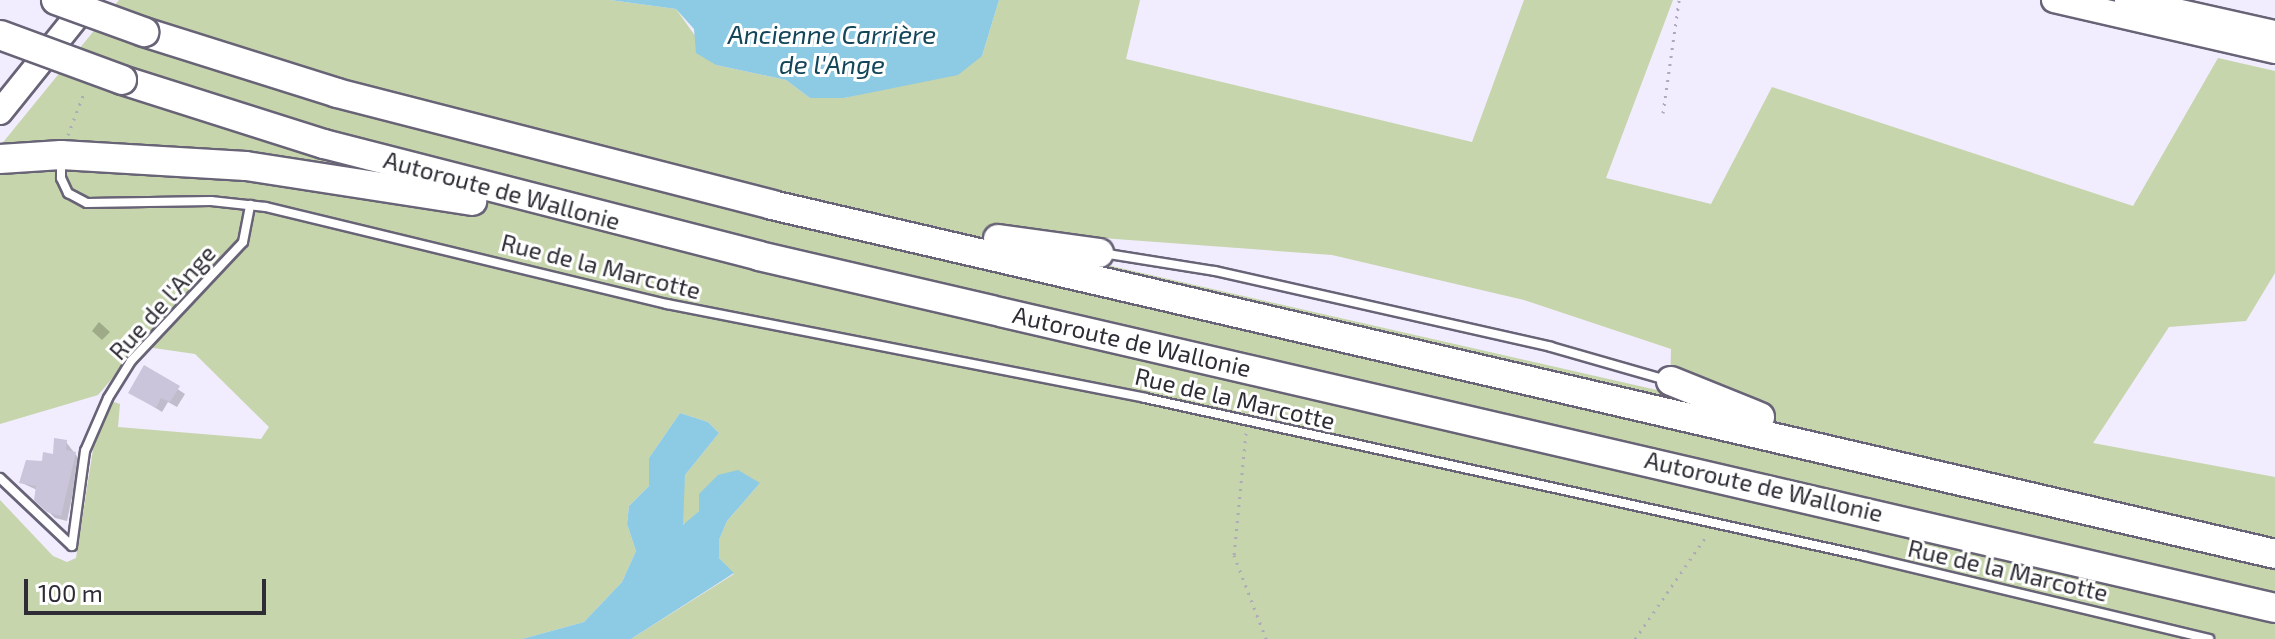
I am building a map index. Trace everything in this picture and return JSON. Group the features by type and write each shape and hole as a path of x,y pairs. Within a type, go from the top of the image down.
{"highway":[{"path":"56,0 144,32 337,93 533,146 1885,460 2275,554"},
{"name":"Autoroute de Wallonie","path":"0,35 122,80 324,144 524,198 2275,608"},
{"path":"0,159 61,155 246,166 484,203 524,198"},
{"path":"882,229 1099,253"},
{"path":"1671,381 1885,460"}],"main road":[{"path":"0,112 90,0"},
{"path":"2054,0 2275,51"},
{"path":"2127,0 2275,33"}],"lane":[{"path":"61,155 61,178 68,193 87,203 250,205"},
{"name":"Rue de la Marcotte","path":"250,205 365,228 667,304 1248,422 2209,639"},
{"name":"Rue de l'Ange","path":"0,478 72,546 85,451 108,398 131,361 243,242 250,205"},
{"path":"1099,253 1246,278 1551,347 1671,381"}],"path":[{"path":"1663,113 1679,0"},
{"path":"1248,422 1234,555 1266,639"},
{"path":"1635,639 1691,565 1713,525"}],"green space":[{"path":"119,0 610,0 676,9 716,65 786,80 810,98 844,98 892,87 982,56 999,0 1140,0 1126,59 1472,142 1524,0 1673,0 1606,178 1711,204 1772,87 2133,206 2218,58 2275,71 2275,273 2246,321 2169,327 2093,443 2275,477 2275,639 631,639 734,574 719,558 719,540 727,521 760,483 699,511 684,525 680,520 685,475 719,433 708,422 680,413 649,458 649,486 629,506 627,524 636,551 622,582 584,622 522,639 0,639 0,500 53,556 67,562 76,558 94,443 111,401 120,404 118,427 261,439 269,427 195,354 140,346 98,395 0,424 0,146","holes":["1102,238 1332,255 1524,300 1671,349 1670,393 1098,263"]}],"water":[{"name":"Ancienne Carrière de l'Ange","path":"610,0 999,0 982,56 958,75 844,98 810,98 786,80 716,65 696,53 694,29 676,9"},
{"path":"680,413 708,422 719,433 685,475 683,525 699,511 699,494 718,475 738,470 760,483 727,521 719,540 719,558 734,573 631,639 522,639 584,622 622,582 636,551 627,524 629,506 649,486 649,458"}],"building":[{"path":"144,365 180,386 170,402 161,398 156,408 128,393"},
{"path":"54,438 67,440 66,450 76,452 61,516 47,512 34,500 36,486 19,483 26,460 42,461 43,452 53,454"}]}
